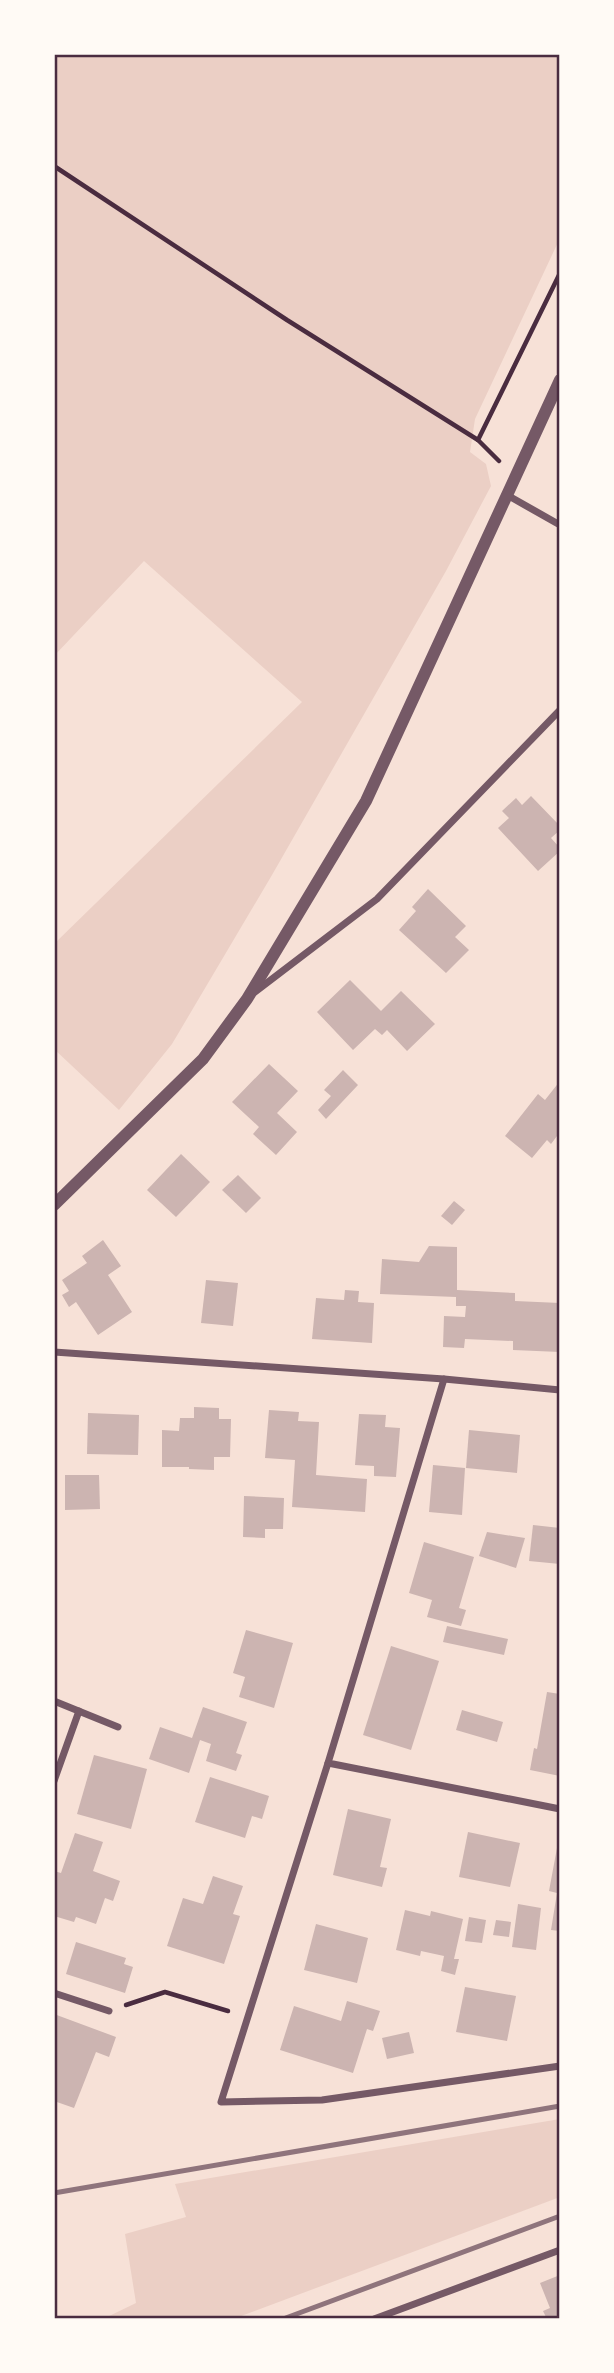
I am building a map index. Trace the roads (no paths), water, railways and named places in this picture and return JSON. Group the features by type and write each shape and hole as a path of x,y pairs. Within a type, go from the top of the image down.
{"street":[{"path":"54,1205 202,1059 247,999 366,801 560,380"},
{"path":"507,495 560,525"},
{"path":"247,999 377,899 560,710"},
{"path":"54,1352 444,1379 560,1390"},
{"path":"444,1379 328,1763 221,2102 322,2100 560,2066"},
{"path":"54,1701 118,1727"},
{"path":"54,1781 79,1711"},
{"path":"328,1763 560,1809"},
{"path":"54,1993 109,2011"},
{"path":"374,2319 560,2250"}],"railway":[{"path":"54,2193 560,2106"},
{"path":"283,2319 560,2216"}]}
